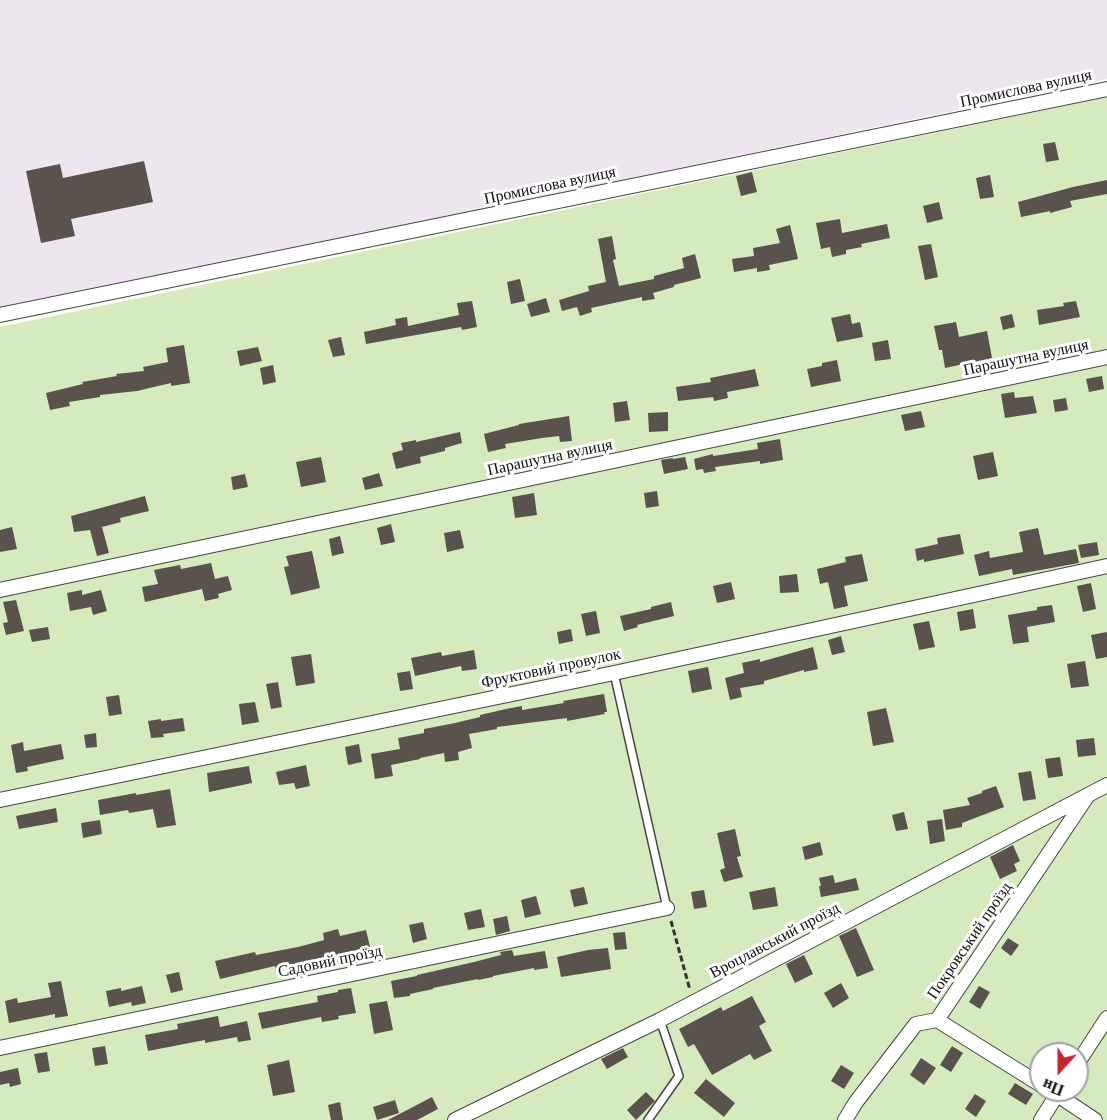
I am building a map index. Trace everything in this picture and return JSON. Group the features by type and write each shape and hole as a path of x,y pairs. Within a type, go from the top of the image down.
{"street":[{"name":"Промислова вулиця","path":"0,315 1107,89"},
{"name":"Парашутна вулиця","path":"0,590 1107,357"},
{"name":"Фруктовий провулок","path":"0,800 614,673 1107,566"},
{"name":"Вроцлавський проїзд","path":"455,1120 660,1020 1107,785"},
{"name":"Покровський проїзд","path":"845,1120 856,1102 916,1024 937,1020 1089,793"},
{"name":"Садовий проїзд","path":"0,1048 667,908"},
{"path":"1089,1046 1107,1018"},
{"path":"937,1020 1029,1078"},
{"path":"1041,1120 1051,1102"},
{"path":"1070,1102 1095,1120"}],"lane":[{"path":"614,673 667,908"},
{"path":"648,1120 679,1076 660,1020"}],"path":[{"path":"667,908 694,1002"}],"shaded area":[{"path":"0,0 1107,0 1107,79 0,309"}],"green space":[{"path":"1107,97 1107,1120 0,1120 0,327"}],"building":[{"path":"1055,142 1059,160 1046,162 1043,144"},
{"path":"144,161 153,202 71,219 75,236 41,243 26,171 60,164 63,178"},
{"path":"752,172 757,192 741,196 736,176"},
{"path":"990,175 994,197 980,199 976,178"},
{"path":"1107,180 1107,194 1070,201 1072,207 1050,213 1050,211 1021,217 1018,202"},
{"path":"939,202 943,219 927,223 923,206"},
{"path":"840,219 842,233 887,224 890,238 861,244 862,247 846,250 846,254 832,257 830,247 821,249 816,223"},
{"path":"790,225 798,259 769,265 770,270 757,272 757,268 734,272 732,259 754,256 753,248 780,243 776,229"},
{"path":"612,236 616,259 613,260 619,286 654,279 654,276 684,268 682,258 695,254 701,278 653,293 655,299 642,301 642,297 591,308 592,312 580,316 577,307 562,311 559,300 589,291 588,286 606,282 598,239"},
{"path":"931,244 938,277 925,280 918,246"},
{"path":"520,279 525,301 511,304 507,282"},
{"path":"546,298 550,312 531,317 527,304"},
{"path":"472,301 477,327 462,330 461,327 366,344 364,332 396,325 395,319 407,317 408,326 459,315 457,303"},
{"path":"1076,301 1080,317 1039,325 1037,310 1064,306 1063,303"},
{"path":"850,314 852,324 860,322 863,337 837,342 831,318"},
{"path":"1012,314 1015,327 1003,330 1000,317"},
{"path":"956,322 959,337 987,331 992,358 945,368 934,326"},
{"path":"341,337 345,355 333,357 328,340"},
{"path":"888,340 891,359 875,361 872,343"},
{"path":"184,345 190,383 171,386 171,383 137,391 100,395 100,397 69,402 70,406 50,410 46,393 83,384 82,382 117,376 116,374 144,371 143,367 168,362 166,348"},
{"path":"258,347 262,361 240,366 237,351"},
{"path":"837,360 841,381 811,387 807,369"},
{"path":"273,365 276,382 263,385 260,368"},
{"path":"755,369 759,386 727,392 728,398 714,401 713,397 678,401 676,387 711,382 710,378"},
{"path":"1102,376 1104,389 1089,392 1086,379"},
{"path":"1014,392 1015,398 1033,396 1037,413 1005,418 1001,394"},
{"path":"1066,398 1068,410 1055,412 1053,400"},
{"path":"627,401 630,420 615,422 613,403"},
{"path":"921,411 925,427 905,431 901,415"},
{"path":"668,412 668,431 649,432 648,413"},
{"path":"569,416 572,441 560,442 559,436 542,438 505,444 506,448 488,452 484,434 519,424"},
{"path":"460,432 462,443 445,448 445,451 420,457 421,463 396,469 392,453 403,450 401,443"},
{"path":"780,439 783,460 715,467 716,471 704,473 703,469 696,470 694,459 713,454 713,456 758,449 757,443"},
{"path":"993,452 998,476 978,480 973,456"},
{"path":"321,457 326,482 301,487 296,462"},
{"path":"685,457 688,469 664,474 661,460"},
{"path":"379,473 383,486 365,490 362,478"},
{"path":"245,474 248,487 233,490 231,477"},
{"path":"657,491 659,506 646,508 644,493"},
{"path":"534,493 537,515 515,518 512,497"},
{"path":"145,496 149,511 120,518 121,522 102,527 109,553 97,556 90,530 74,532 71,516"},
{"path":"391,524 395,542 381,545 377,528"},
{"path":"12,527 17,549 0,552 0,530"},
{"path":"1038,528 1044,555 1076,549 1079,563 1013,575 1012,569 979,576 974,555 989,551 990,558 1023,552 1019,532"},
{"path":"460,530 464,548 447,552 444,533"},
{"path":"960,534 964,554 924,562 924,559 917,561 915,549 938,544 937,538"},
{"path":"340,536 344,553 332,556 329,539"},
{"path":"1097,542 1099,555 1081,558 1078,545"},
{"path":"312,551 320,588 291,595 284,567 289,566 286,556"},
{"path":"862,554 868,581 844,586 848,606 834,609 828,582 820,584 817,569 846,562 845,557"},
{"path":"211,563 215,579 228,576 232,590 218,594 219,598 205,601 202,589 145,602 142,587 158,584 154,570 180,565 181,569"},
{"path":"797,574 799,592 780,593 779,576"},
{"path":"731,582 735,599 717,603 713,586"},
{"path":"1091,583 1096,609 1083,612 1077,586"},
{"path":"82,590 82,595 101,590 107,611 93,615 91,607 70,611 67,593"},
{"path":"16,600 24,631 6,635 3,623 8,622 3,602"},
{"path":"671,602 674,616 637,625 638,627 624,631 620,616"},
{"path":"1052,605 1055,622 1027,627 1029,642 1013,644 1008,615"},
{"path":"973,609 976,628 960,631 957,612"},
{"path":"596,611 600,633 586,636 581,614"},
{"path":"929,621 935,647 919,650 913,624"},
{"path":"48,627 50,639 32,642 29,630"},
{"path":"571,629 573,641 559,644 557,632"},
{"path":"1107,632 1107,657 1096,659 1091,635"},
{"path":"841,636 845,652 832,655 828,640"},
{"path":"813,647 818,669 804,672 804,670 764,681 764,684 740,688 742,697 730,700 725,678 744,673 742,663 760,659 760,662"},
{"path":"474,650 477,669 462,671 461,666 415,676 411,658 441,652 442,656"},
{"path":"311,654 315,683 296,686 291,657"},
{"path":"1085,661 1089,686 1071,688 1067,664"},
{"path":"708,667 712,689 692,693 688,671"},
{"path":"410,671 413,689 400,691 397,673"},
{"path":"278,682 282,707 271,709 266,684"},
{"path":"604,694 607,712 604,712 605,714 567,721 567,718 497,727 497,729 469,734 472,748 458,752 459,760 445,762 444,753 420,758 391,765 393,776 375,779 371,754 400,749 398,738 424,733 424,729 506,709 522,706 522,710"},
{"path":"119,695 122,714 109,716 106,697"},
{"path":"255,702 259,722 242,725 239,704"},
{"path":"886,708 894,742 873,746 867,712"},
{"path":"183,718 185,731 151,738 148,721"},
{"path":"96,733 97,747 86,748 84,735"},
{"path":"1094,738 1096,755 1078,757 1076,740"},
{"path":"23,742 24,751 61,744 64,759 27,767 28,771 16,773 11,745"},
{"path":"359,744 362,762 348,765 345,747"},
{"path":"1060,757 1063,776 1048,778 1045,759"},
{"path":"306,765 310,786 296,789 294,783 279,785 276,772"},
{"path":"249,766 252,783 209,792 207,773"},
{"path":"1031,771 1036,799 1023,801 1018,773"},
{"path":"996,786 1004,807 962,823 962,827 946,830 943,810 970,805 967,798"},
{"path":"170,789 176,825 157,828 153,809 129,813 128,810 100,815 98,800"},
{"path":"56,808 58,822 19,829 16,816"},
{"path":"904,812 908,829 896,831 892,815"},
{"path":"942,819 945,841 930,844 927,821"},
{"path":"100,820 102,834 83,838 81,823"},
{"path":"735,829 741,856 737,857 743,877 724,882 720,870 725,868 717,833"},
{"path":"820,842 823,855 805,860 802,847"},
{"path":"1013,845 1020,861 1014,864 1017,871 1000,879 990,857"},
{"path":"833,875 835,883 856,878 859,890 821,897 819,878"},
{"path":"584,887 588,904 574,907 570,890"},
{"path":"775,887 778,906 753,910 749,892"},
{"path":"704,890 707,907 694,909 691,892"},
{"path":"536,896 541,914 525,918 521,900"},
{"path":"481,909 485,927 468,930 464,913"},
{"path":"507,916 510,931 496,935 493,919"},
{"path":"423,922 427,939 413,943 409,925"},
{"path":"856,928 874,970 857,977 839,936"},
{"path":"338,929 340,936 366,930 370,947 344,953 346,961 331,964 329,957 276,970 275,966 220,979 215,961 255,952 256,955 298,947 324,940 323,933"},
{"path":"625,932 627,949 615,950 613,933"},
{"path":"1008,938 1019,945 1011,956 1001,948"},
{"path":"608,948 611,969 561,977 557,957"},
{"path":"512,950 514,956 545,951 548,968 534,970 534,968 394,998 391,981 474,962"},
{"path":"804,955 813,974 795,983 786,964"},
{"path":"179,972 183,990 171,993 166,975"},
{"path":"61,981 68,1016 55,1018 55,1014 9,1023 5,1001 17,998 18,1003 51,997 48,983"},
{"path":"841,983 849,998 833,1008 824,993"},
{"path":"142,986 146,1003 132,1006 131,1002 109,1007 106,991 121,988 121,991"},
{"path":"979,986 990,992 980,1009 969,1002"},
{"path":"351,988 356,1013 322,1022 321,1017 262,1029 258,1013 318,1002 317,996"},
{"path":"752,996 766,1022 759,1026 772,1051 754,1060 750,1054 712,1075 694,1044 688,1047 679,1029 721,1007 723,1011"},
{"path":"387,1001 393,1030 374,1034 369,1004"},
{"path":"218,1016 220,1027 247,1021 251,1040 238,1042 237,1037 205,1043 205,1040 148,1051 145,1035 178,1029 177,1024"},
{"path":"105,1046 108,1064 95,1066 92,1048"},
{"path":"952,1046 963,1053 951,1072 940,1065"},
{"path":"623,1048 628,1057 607,1069 601,1059"},
{"path":"47,1052 50,1071 38,1073 34,1054"},
{"path":"921,1058 936,1068 924,1085 910,1075"},
{"path":"289,1060 295,1092 273,1096 267,1065"},
{"path":"841,1065 854,1073 844,1089 831,1081"},
{"path":"18,1068 21,1084 10,1087 9,1083 0,1085 0,1072"},
{"path":"706,1079 735,1103 724,1117 694,1093"},
{"path":"1015,1083 1029,1092 1029,1100 1026,1105 1008,1094"},
{"path":"646,1092 655,1101 636,1120 627,1110"},
{"path":"975,1094 986,1101 976,1117 965,1109"},
{"path":"432,1097 438,1109 417,1120 388,1120"},
{"path":"395,1100 399,1113 377,1120 373,1107"},
{"path":"340,1102 343,1120 331,1120 328,1105"}]}
